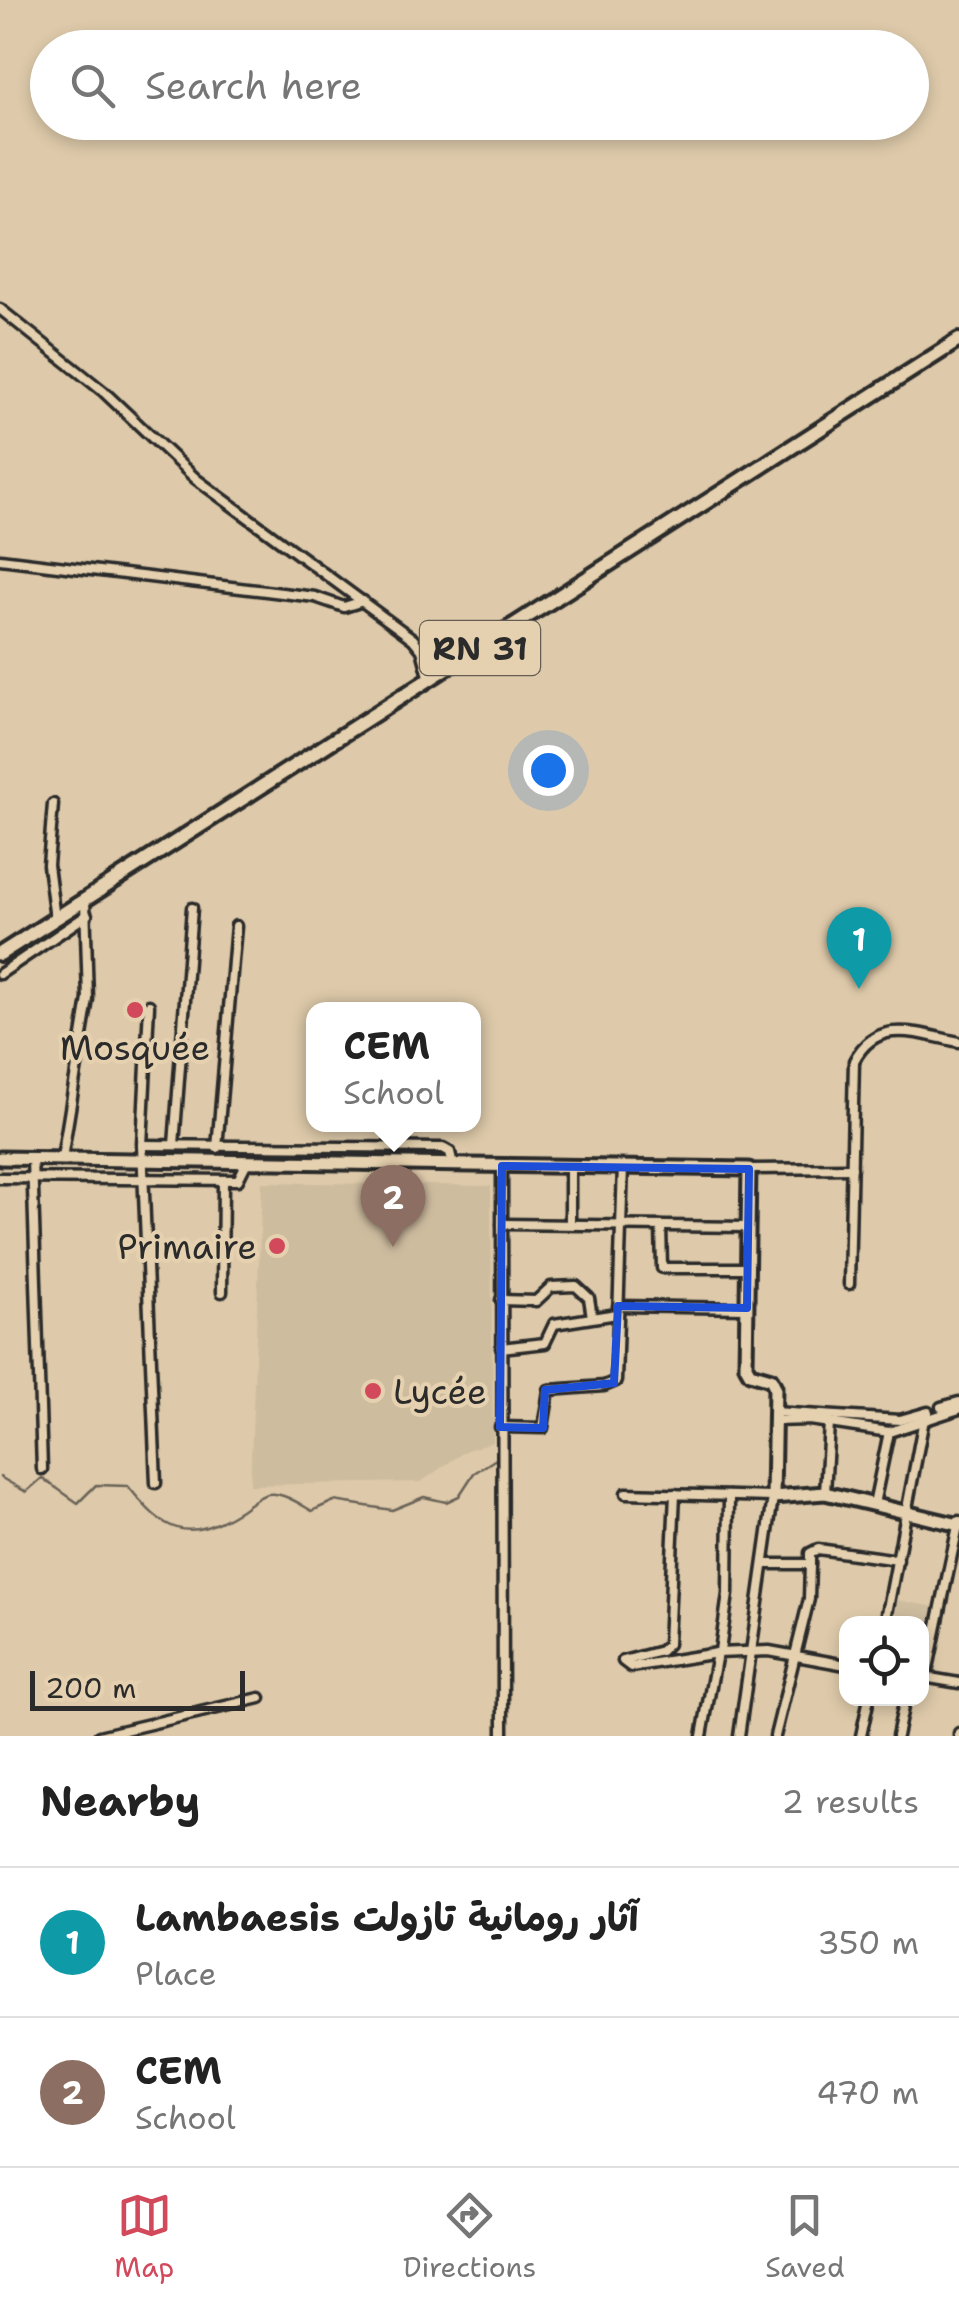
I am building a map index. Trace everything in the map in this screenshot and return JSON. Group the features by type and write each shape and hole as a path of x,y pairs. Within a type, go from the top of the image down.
{"main road":[{"name":"RN 31","path":"0,954 959,340"}],"street":[{"path":"0,309 104,392 196,479 418,644 430,680"},
{"path":"0,558 315,597 340,607 363,602"},
{"path":"54,804 48,843 55,919"},
{"path":"62,1158 88,999 86,900"},
{"path":"174,1146 192,908"},
{"path":"0,974 87,915"},
{"path":"217,1148 236,926"},
{"path":"149,1004 142,1146 156,1483"},
{"path":"849,1284 854,1061 871,1037 900,1030 959,1042"},
{"path":"142,1146 443,1148 450,1152 453,1165"},
{"path":"0,1158 246,1164 852,1168"},
{"path":"32,1158 42,1469"},
{"path":"0,1178 143,1176 238,1180 246,1164"},
{"path":"502,1166 503,1736"},
{"path":"570,1166 570,1223"},
{"path":"500,1427 546,1426 548,1390 614,1383 623,1166"},
{"path":"739,1736 767,1564 773,1497 774,1382 746,1369 749,1169"},
{"path":"222,1292 223,1180"},
{"path":"502,1224 748,1227"},
{"path":"660,1226 662,1268 748,1268"},
{"path":"501,1300 536,1300 551,1287 576,1286 589,1298 592,1317"},
{"path":"501,1348 545,1343 554,1324 618,1310 747,1308"},
{"path":"774,1416 900,1420 959,1405"},
{"path":"774,1416 889,1432 959,1405"},
{"path":"886,1616 924,1419"},
{"path":"826,1493 830,1422"},
{"path":"874,1504 889,1432"},
{"path":"626,1493 773,1497 826,1493 959,1524 929,1655"},
{"path":"675,1494 668,1644 662,1651 623,1661 632,1667 718,1652 752,1652 839,1664"},
{"path":"702,1736 728,1594 729,1496"},
{"path":"774,1736 809,1600 810,1553 818,1549 898,1560"},
{"path":"767,1564 810,1564"},
{"path":"929,1678 959,1682"},
{"path":"99,1736 260,1698"},
{"path":"861,1736 867,1706"},
{"path":"897,1736 903,1706"}],"highlighted area":[{"path":"502,1166 749,1169 747,1308 618,1306 614,1383 545,1390 543,1428 500,1427"}],"shaded area":[{"path":"262,1182 491,1186 493,1442 467,1450 421,1482 250,1485"},
{"path":"897,1600 935,1607 929,1638 929,1616 894,1616"}],"waterway":[{"path":"0,1477 26,1492 42,1478 78,1503 96,1485 128,1486 166,1523 191,1530 222,1521 268,1494 285,1497 312,1511 334,1501 392,1510 424,1497 446,1502 459,1496 474,1473 496,1459"}],"place":[{"name":"Lambaesis آثار رومانية تازولت","path":"859,989"},
{"name":"Mosquée","path":"135,1010"},
{"name":"Primaire","path":"277,1246"},
{"name":"CEM","path":"393,1247"},
{"name":"Lycée","path":"373,1391"}]}
